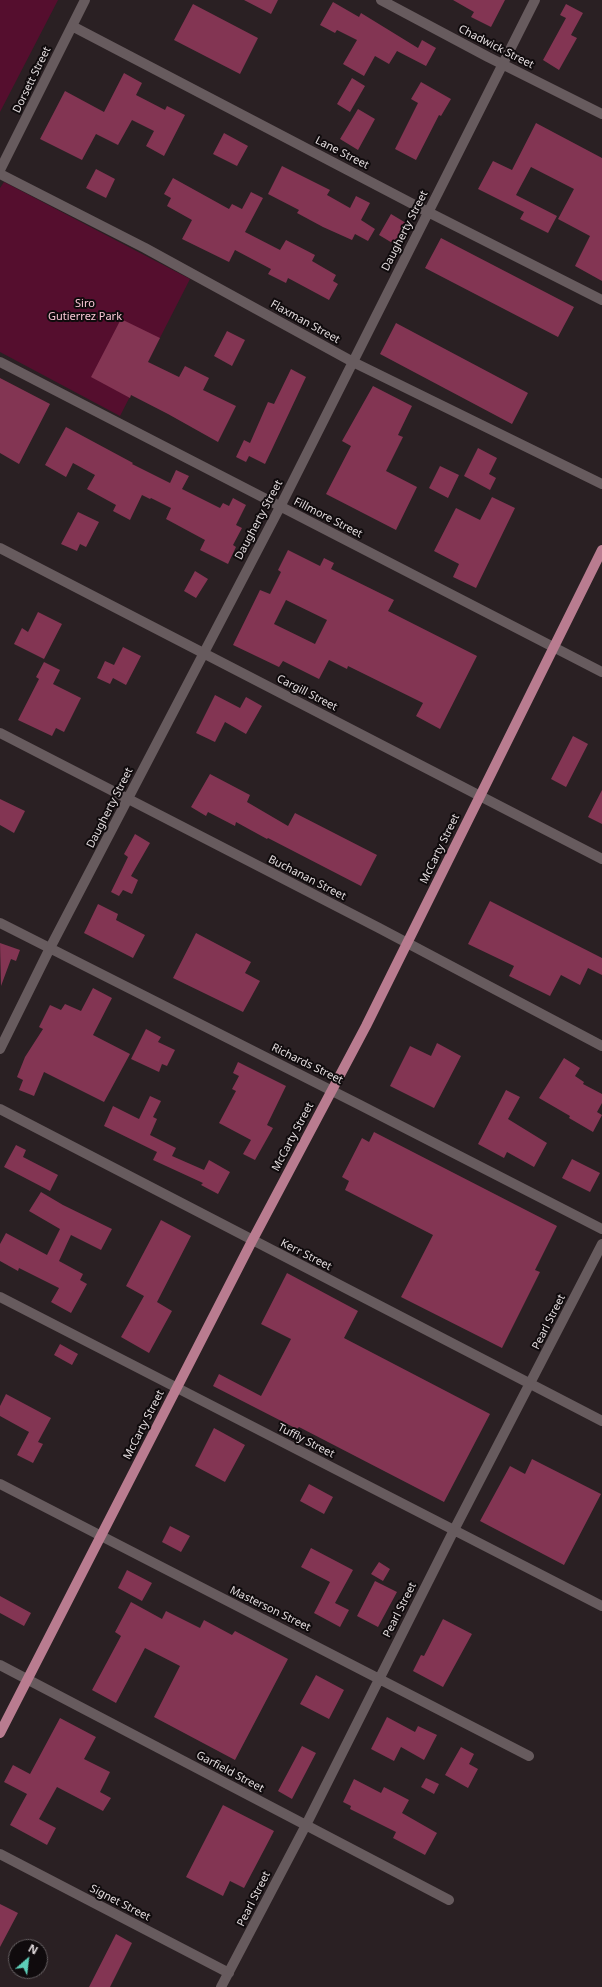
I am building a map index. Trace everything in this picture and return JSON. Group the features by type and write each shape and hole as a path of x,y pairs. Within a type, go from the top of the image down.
{"main road":[{"name":"McCarty Street","path":"0,1733 102,1536 176,1388 407,943 602,550"}],"street":[{"name":"Dorsett Street","path":"0,170 85,0"},
{"name":"Chadwick Street","path":"380,0 502,64 602,114"},
{"name":"Daugherty Street","path":"0,1049 50,948 203,652 280,507 502,64 536,0"},
{"name":"Lane Street","path":"72,26 428,212 602,300"},
{"name":"Flaxman Street","path":"0,174 145,248 353,362 602,484"},
{"name":"Fillmore Street","path":"0,362 602,672"},
{"name":"Cargill Street","path":"0,548 602,859"},
{"name":"Buchanan Street","path":"0,733 407,943 602,1046"},
{"name":"Richards Street","path":"0,922 602,1229"},
{"name":"Kerr Street","path":"0,1109 252,1241 602,1421"},
{"name":"Pearl Street","path":"221,1987 306,1825 378,1678 602,1244"},
{"name":"Tuffly Street","path":"0,1297 602,1606"},
{"name":"Masterson Street","path":"0,1484 529,1756"},
{"name":"Garfield Street","path":"0,1665 450,1900"},
{"name":"Signet Street","path":"0,1854 229,1973"}],"green space":[{"path":"0,0 58,0 0,112"},
{"name":"Siro Gutierrez Park","path":"4,182 190,279 120,416 0,352 0,188"}],"building":[{"path":"244,0 278,0 271,14"},
{"path":"453,0 505,0 491,27 471,17 474,12"},
{"path":"333,2 359,17 361,13 418,48 422,40 436,48 426,66 397,51 389,64 375,56 364,76 343,64 357,40 337,30 335,33 320,25"},
{"path":"193,4 258,38 240,74 174,40"},
{"path":"566,4 583,13 571,35 577,38 559,70 543,60 566,18 560,15"},
{"path":"124,73 142,83 136,95 165,110 167,106 185,115 164,156 146,146 154,131 132,120 118,145 96,134 82,160 40,139 65,91 104,112"},
{"path":"352,78 365,86 350,112 337,104"},
{"path":"421,82 451,99 441,116 439,115 416,160 395,149 418,103 411,99"},
{"path":"358,109 375,119 358,150 340,139"},
{"path":"536,123 602,158 602,281 575,266 590,236 558,219 574,189 531,167 516,195 557,216 548,233 520,219 524,212 478,189 493,161 512,170"},
{"path":"224,133 248,146 237,166 213,154"},
{"path":"282,166 330,190 327,195 350,208 356,196 370,203 361,220 375,229 368,241 355,234 352,240 323,227 297,213 299,210 268,194"},
{"path":"96,169 115,179 106,198 86,188"},
{"path":"173,178 229,209 232,204 242,209 251,192 263,198 245,232 280,250 286,240 315,255 312,261 336,275 333,281 338,284 329,300 288,278 286,283 268,274 271,269 235,250 229,262 182,239 192,220 167,206 171,198 164,194"},
{"path":"391,214 406,223 394,244 379,235"},
{"path":"441,238 574,307 558,337 425,268"},
{"path":"121,319 160,338 148,362 179,377 185,366 209,378 203,390 236,406 218,442 131,395 130,398 91,377"},
{"path":"396,323 528,393 512,424 380,354"},
{"path":"227,331 245,340 232,366 214,356"},
{"path":"291,369 306,377 265,464 249,456 246,462 236,457 244,440 250,443 268,402 274,404"},
{"path":"0,378 50,404 19,464 0,453"},
{"path":"373,386 412,406 398,435 403,437 386,471 417,487 396,530 326,494 351,446 342,441"},
{"path":"66,427 133,463 132,464 170,483 176,470 189,476 182,489 220,508 223,503 229,506 233,498 246,505 236,525 242,528 233,545 236,547 228,564 200,550 205,540 166,519 171,508 142,495 130,520 113,511 116,505 87,489 95,475 73,463 66,477 45,465"},
{"path":"478,448 497,458 489,474 496,478 490,490 464,476"},
{"path":"440,466 459,475 448,498 429,488"},
{"path":"492,497 515,508 476,588 453,577 459,564 434,551 456,508 480,520"},
{"path":"78,512 99,522 86,547 80,544 77,551 61,544"},
{"path":"288,550 320,566 324,558 334,563 331,569 394,600 388,611 477,656 440,729 416,716 423,703 348,666 347,669 329,660 319,679 283,661 279,667 233,645 260,590 270,594 281,572 278,570","holes":["286,600 327,620 315,644 274,624"]},
{"path":"195,571 208,579 196,598 184,591"},
{"path":"38,612 62,624 44,659 14,644 22,628 28,632"},
{"path":"123,647 141,656 126,685 113,678 110,684 97,678 105,661 114,665"},
{"path":"44,662 60,670 53,684 81,698 64,732 56,728 52,736 18,720 39,679 36,677"},
{"path":"215,695 240,708 246,697 262,706 246,734 225,722 215,742 196,733"},
{"path":"573,736 588,744 566,787 551,779"},
{"path":"210,774 250,795 247,802 288,826 295,813 377,855 361,886 236,822 235,826 208,812 206,816 191,807"},
{"path":"602,790 602,824 588,817"},
{"path":"0,799 25,811 14,833 0,825"},
{"path":"135,834 150,843 131,876 138,880 132,894 123,890 119,896 111,892 128,857 124,854"},
{"path":"490,901 602,958 602,975 588,968 580,985 561,975 550,996 509,976 514,966 468,944"},
{"path":"98,904 118,914 116,920 145,935 133,958 84,933"},
{"path":"196,933 251,962 245,973 260,981 243,1012 173,978"},
{"path":"0,943 20,950 16,961 11,959 1,986"},
{"path":"93,988 112,998 93,1035 130,1054 104,1102 44,1072 34,1096 19,1090 23,1080 17,1077 25,1057 43,1029 39,1027 50,1005 61,1010 65,1004 81,1011"},
{"path":"146,1029 161,1037 158,1042 175,1050 167,1066 162,1064 159,1072 131,1059"},
{"path":"437,1043 461,1056 434,1108 390,1086 410,1046 431,1056"},
{"path":"564,1058 580,1068 575,1076 584,1082 583,1084 602,1094 602,1103 597,1112 602,1115 593,1132 569,1118 570,1116 539,1098"},
{"path":"238,1062 286,1086 267,1125 273,1128 255,1160 243,1154 251,1140 219,1123 236,1091 232,1089 239,1076 233,1073"},
{"path":"506,1090 520,1097 508,1119 547,1143 534,1167 507,1152 504,1158 478,1144"},
{"path":"150,1096 161,1101 153,1117 157,1119 150,1135 176,1148 172,1156 204,1170 209,1160 230,1172 218,1194 201,1185 203,1183 153,1160 157,1152 104,1126 113,1106 139,1119"},
{"path":"374,1132 557,1226 535,1270 540,1272 502,1348 401,1297 433,1235 345,1190 349,1181 342,1177 362,1138 369,1142"},
{"path":"16,1145 26,1150 23,1157 58,1175 50,1191 4,1167"},
{"path":"572,1159 600,1173 590,1192 562,1178"},
{"path":"41,1192 63,1205 112,1229 101,1250 71,1235 59,1261 83,1274 80,1280 87,1284 71,1313 51,1302 59,1288 19,1268 18,1271 0,1261 0,1244 6,1233 47,1255 60,1229 29,1211"},
{"path":"161,1220 191,1236 157,1302 172,1311 149,1353 121,1337 144,1296 126,1286"},
{"path":"287,1273 358,1311 344,1338 490,1414 444,1502 299,1427 297,1429 213,1386 219,1374 261,1396 291,1339 261,1324"},
{"path":"60,1344 78,1354 72,1365 54,1355"},
{"path":"6,1394 51,1418 38,1442 43,1444 33,1463 17,1455 29,1432 0,1416 0,1406"},
{"path":"214,1428 245,1445 225,1482 195,1466"},
{"path":"532,1459 601,1494 564,1565 480,1521 510,1466 525,1474"},
{"path":"309,1484 333,1497 324,1514 300,1501"},
{"path":"170,1526 190,1536 181,1552 162,1542"},
{"path":"311,1548 353,1570 335,1603 349,1610 340,1627 314,1613 330,1582 301,1567"},
{"path":"379,1562 390,1569 383,1581 371,1574"},
{"path":"127,1570 152,1583 142,1601 118,1588"},
{"path":"375,1581 397,1592 378,1627 357,1616"},
{"path":"0,1596 31,1613 24,1626 0,1613"},
{"path":"131,1602 162,1619 166,1611 200,1628 204,1620 232,1635 235,1631 288,1659 235,1760 154,1717 180,1666 145,1648 116,1703 92,1690 121,1636 115,1632"},
{"path":"443,1619 472,1634 443,1687 413,1671 421,1655 424,1656"},
{"path":"316,1675 344,1690 329,1719 300,1704"},
{"path":"387,1717 415,1732 418,1726 437,1735 424,1760 401,1747 394,1761 371,1749"},
{"path":"60,1718 96,1737 84,1759 110,1772 100,1792 111,1798 103,1811 57,1787 39,1819 56,1828 47,1845 10,1825 27,1794 4,1782 13,1765 30,1774"},
{"path":"302,1746 316,1753 292,1799 278,1791"},
{"path":"461,1747 474,1754 469,1764 478,1769 468,1788 445,1775"},
{"path":"426,1778 439,1784 434,1794 421,1787"},
{"path":"354,1779 381,1793 384,1787 409,1800 402,1813 437,1833 425,1855 393,1838 396,1832 350,1809 351,1806 343,1802"},
{"path":"223,1805 274,1831 244,1888 230,1881 223,1896 186,1877"},
{"path":"0,1904 18,1913 0,1947"},
{"path":"116,1934 132,1943 110,1987 89,1987"}]}
